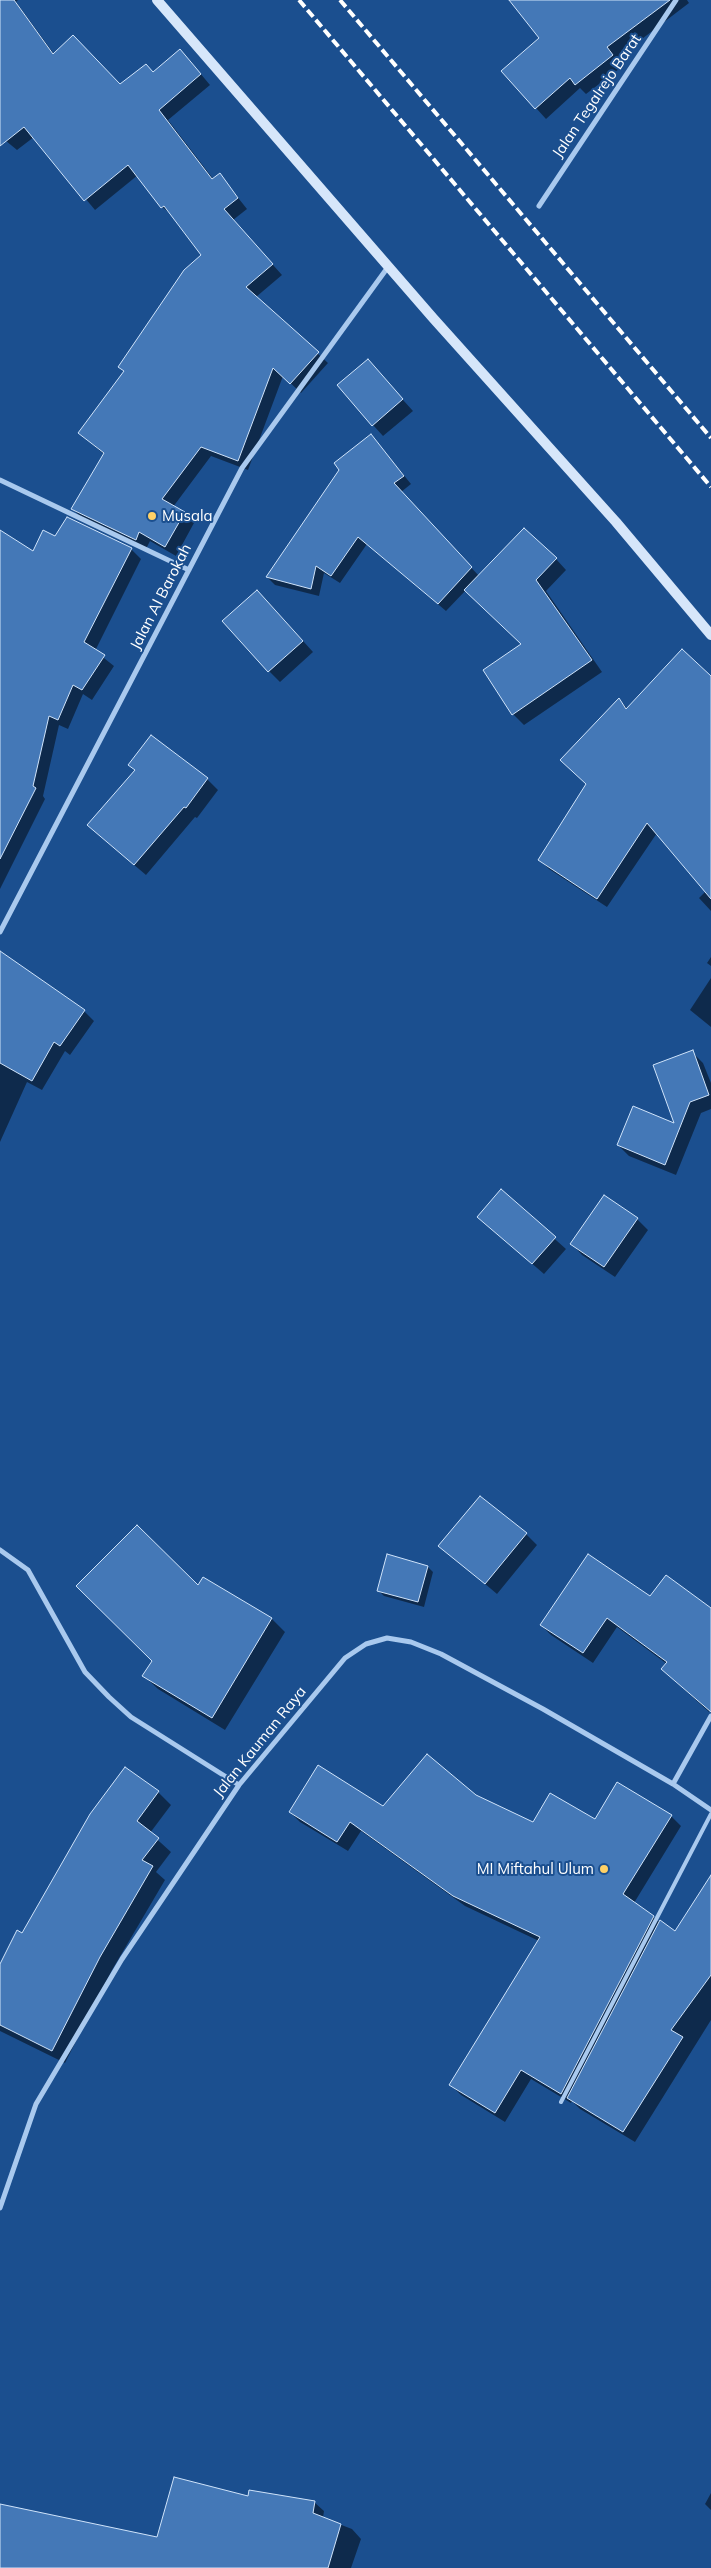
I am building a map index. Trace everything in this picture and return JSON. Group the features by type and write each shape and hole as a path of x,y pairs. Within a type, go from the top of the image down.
{"street":[{"path":"157,0 388,267 616,522 711,636"},
{"name":"Jalan Tegalrejo Barat","path":"539,206 676,0"},
{"name":"Jalan Al Barokah","path":"1,930 242,468 388,267"},
{"path":"0,480 189,570"},
{"path":"0,1550 28,1570 85,1672 110,1697 131,1717 239,1785"},
{"name":"Jalan Kauman Raya","path":"0,2208 36,2104 122,1959 239,1785 345,1658 366,1644 387,1638 411,1642 457,1663 543,1709 673,1784 711,1812"},
{"path":"673,1784 711,1716"}],"lane":[{"path":"561,2102 711,1812"}],"building":[{"path":"0,0 14,0 53,54 73,35 120,84 146,64 153,72 180,49 201,74 159,110 212,179 220,173 238,198 224,209 273,264 246,287 319,352 290,384 273,368 238,461 201,447 162,499 185,512 165,547 139,532 136,540 71,509 104,453 78,433 124,371 118,367 184,270 201,255 164,206 161,208 128,165 84,201 24,127 0,146"},
{"path":"509,0 670,0 607,47 613,55 575,85 570,78 535,109 501,71 539,38"},
{"path":"368,359 403,399 372,426 337,385"},
{"path":"371,434 404,476 394,483 472,567 438,604 358,537 331,576 316,566 311,589 266,577 339,470 334,463"},
{"path":"67,517 132,548 84,642 105,655 82,690 73,685 58,720 49,716 33,786 36,788 0,859 0,530 33,551 43,530 55,536"},
{"path":"524,528 557,558 536,580 592,660 512,715 483,670 521,644 464,590"},
{"path":"257,590 303,641 268,672 222,621"},
{"path":"682,649 711,676 711,899 647,823 597,899 538,860 586,784 560,760 619,698 626,709"},
{"path":"151,735 208,778 186,808 184,807 134,865 87,825 135,770 128,765"},
{"path":"0,951 85,1010 60,1046 54,1042 32,1081 0,1063"},
{"path":"693,1050 709,1095 690,1102 665,1165 617,1145 633,1106 674,1123 653,1065"},
{"path":"501,1189 556,1237 532,1264 477,1217"},
{"path":"604,1195 638,1218 604,1267 570,1244"},
{"path":"480,1496 527,1533 485,1584 438,1546"},
{"path":"137,1525 198,1585 203,1577 272,1618 212,1718 142,1676 152,1661 76,1586"},
{"path":"387,1554 428,1566 418,1602 377,1591"},
{"path":"588,1554 650,1596 666,1575 711,1608 711,1712 661,1669 667,1662 607,1618 583,1653 540,1625"},
{"path":"427,1754 476,1795 533,1822 550,1793 595,1819 617,1782 672,1815 623,1894 654,1916 561,2094 521,2070 495,2113 449,2085 540,1937 453,1896 350,1822 337,1842 289,1812 318,1765 383,1806"},
{"path":"125,1767 159,1791 137,1821 159,1838 142,1860 153,1866 100,1957 52,2051 0,2025 0,1964 17,1930 22,1933 90,1814"},
{"path":"711,1875 711,1975 671,2030 683,2037 623,2132 567,2098 660,1920 675,1931"},
{"path":"174,2477 248,2496 249,2490 315,2501 313,2513 341,2524 328,2568 0,2568 0,2504 157,2537"}],"railway":[{"path":"299,0 711,487"},
{"path":"340,0 711,438"}],"place":[{"name":"Musala","path":"152,516"},
{"name":"MI Miftahul Ulum","path":"604,1869"}]}
